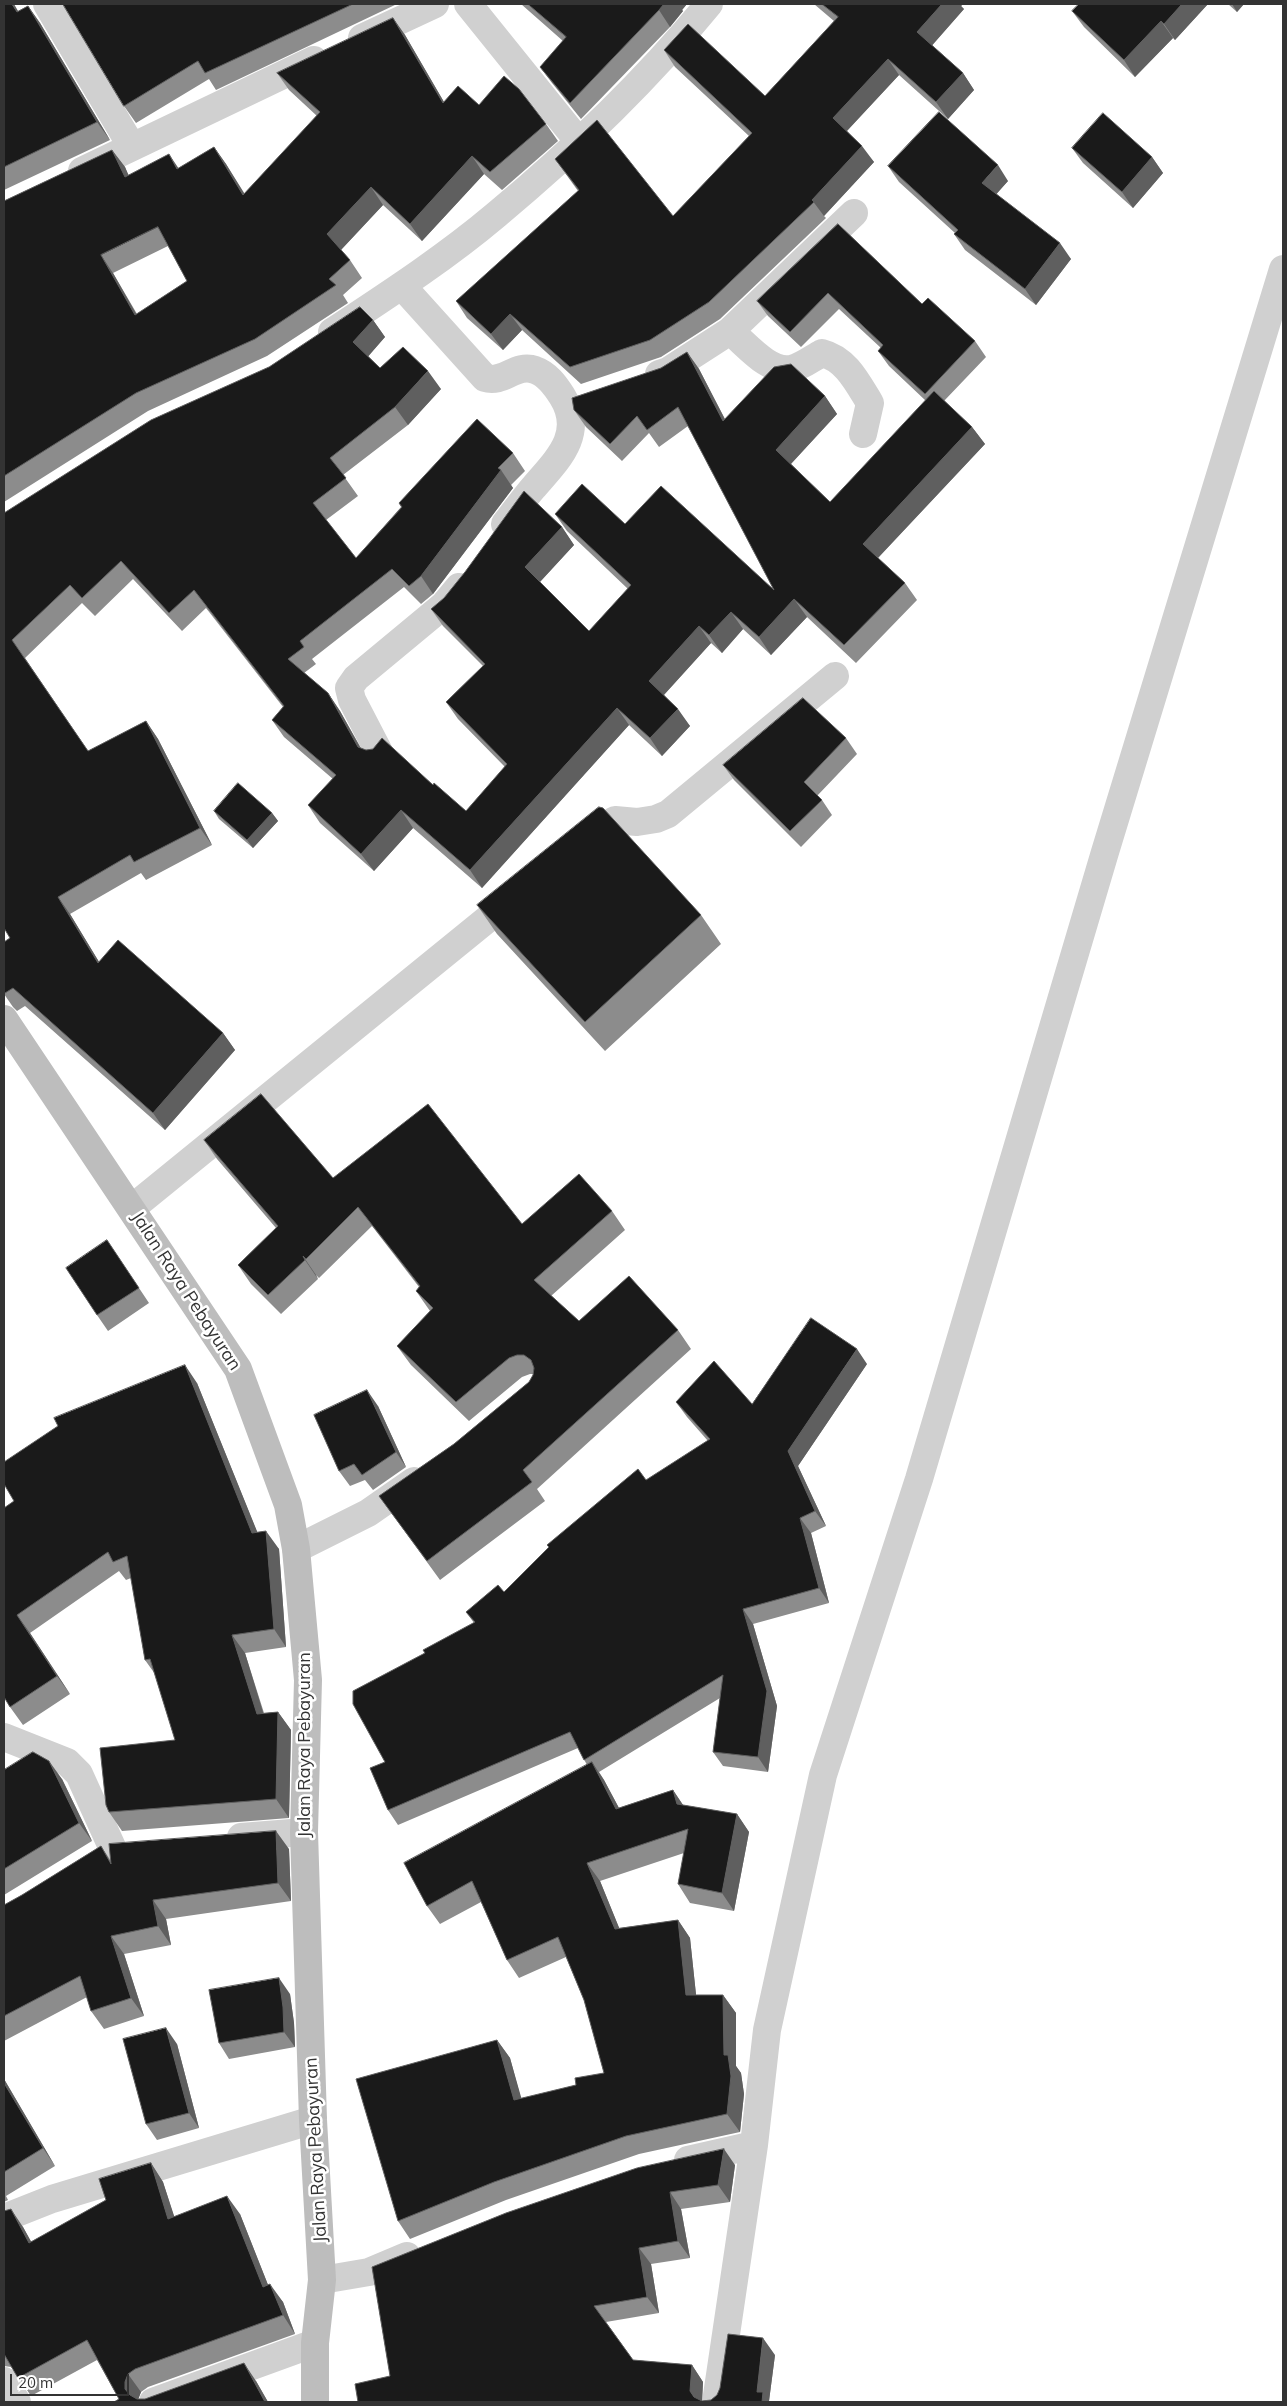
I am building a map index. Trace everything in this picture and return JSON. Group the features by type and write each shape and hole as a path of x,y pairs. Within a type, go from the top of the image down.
{"main road":[{"name":"Jalan Raya Pebayuran","path":"4,1019 238,1369 288,1505 296,1549 308,1680 304,1832 313,2120 322,2280 315,2343 315,2402"}],"street":[{"path":"47,4 132,147"},
{"path":"62,180 436,4"},
{"path":"468,4 580,143"},
{"path":"314,343 402,286 495,216 580,143 682,37 709,4"},
{"path":"631,384 668,371 730,331 854,213"},
{"path":"716,2402 754,2145 767,2030 824,1775 919,1478 1105,852 1283,269"},
{"path":"379,752 352,700 349,688 356,678 444,605 521,502 564,453 571,432 567,405 554,384 537,371 528,368 493,381 485,378 402,286"},
{"path":"730,331 770,365 780,369 792,369 822,354 836,357 854,377 870,403 864,434"},
{"path":"567,405 595,396"},
{"path":"566,856 615,820 637,822 656,819 668,814 835,676"},
{"path":"132,1208 536,880"},
{"path":"296,1549 368,1513 436,1466"},
{"path":"4,1738 67,1762 79,1774 125,1845 89,1861"},
{"path":"220,1838 304,1832"},
{"path":"4,2218 52,2199 313,2120"},
{"path":"662,2165 754,2145"},
{"path":"322,2280 369,2272 431,2246"},
{"path":"153,2402 315,2343"},
{"path":"4,2381 17,2402"}],"building":[{"path":"4,4 12,4 17,12 28,6 97,122 4,167"},
{"path":"63,4 353,4 205,73 198,61 124,106"},
{"path":"528,4 664,4 570,103 540,67 566,37"},
{"path":"822,4 942,4 917,32 963,73 936,102 888,59 833,118 862,146 812,200 814,202 709,302 650,340 570,367 510,314 491,334 456,301 579,190 555,159 597,120 673,216 752,133 664,50 688,24 765,96 838,17"},
{"path":"1079,4 1182,4 1164,24 1161,21 1124,60 1072,11"},
{"path":"393,18 443,103 458,86 479,105 504,76 519,89 546,124 490,172 472,156 410,224 371,187 327,234 350,260 329,279 336,285 255,339 136,393 4,476 4,201 112,150 125,177 169,154 177,169 214,147 243,195 320,112 277,73","holes":["158,227 187,281 135,315 101,255"]},
{"path":"939,112 998,165 982,183 1060,243 1025,289 954,234 958,230 888,166"},
{"path":"1103,113 1152,157 1122,192 1072,148"},
{"path":"838,224 922,304 928,298 975,341 925,394 878,351 883,345 828,293 790,332 757,301"},
{"path":"360,307 373,320 353,342 380,368 403,347 428,371 395,407 330,458 346,478 313,503 356,558 402,507 399,503 477,419 513,453 498,468 501,470 421,576 409,586 392,569 300,641 304,647 288,659 328,693 358,747 366,750 373,749 382,738 433,785 434,783 466,811 507,764 446,702 485,664 431,609 444,598 465,572 524,491 562,527 525,567 589,631 631,585 555,514 582,484 625,524 661,486 774,590 678,407 647,430 637,416 610,444 574,410 572,398 661,368 687,352 723,421 774,367 791,364 825,396 776,450 830,502 934,391 972,427 863,544 905,583 844,645 794,599 759,637 731,612 709,635 699,626 649,681 678,709 650,738 617,708 470,870 401,810 361,854 308,805 336,775 272,720 284,706 194,590 169,613 121,561 82,598 70,585 12,640 88,751 146,721 200,828 134,862 130,855 58,897 98,963 118,940 223,1033 153,1113 13,988 4,992 4,942 10,938 4,928 4,513 151,420 269,367"},
{"path":"803,698 846,738 804,782 822,800 790,831 723,765"},
{"path":"238,783 272,813 247,840 214,811"},
{"path":"599,807 603,808 701,915 585,1022 477,905"},
{"path":"261,1094 333,1178 428,1104 522,1224 579,1174 612,1211 534,1280 579,1321 629,1276 678,1330 523,1470 532,1482 427,1561 379,1496 454,1444 529,1382 534,1368 531,1360 524,1355 509,1358 456,1402 397,1346 433,1308 416,1291 420,1286 358,1207 306,1259 303,1256 305,1260 268,1295 238,1265 278,1226 204,1140"},
{"path":"107,1240 139,1288 97,1315 66,1268"},
{"path":"811,1318 857,1349 788,1451 815,1511 800,1518 819,1588 743,1609 767,1691 758,1757 713,1752 723,1675 584,1760 570,1732 388,1810 370,1768 385,1762 353,1704 353,1691 425,1653 423,1650 475,1622 466,1612 498,1585 504,1592 549,1547 547,1545 638,1469 646,1480 710,1439 676,1402 714,1361 752,1404"},
{"path":"185,1365 252,1533 266,1531 274,1629 232,1635 257,1714 278,1712 276,1799 109,1812 106,1805 100,1748 175,1740 150,1659 145,1660 127,1556 113,1562 108,1552 17,1615 57,1676 10,1707 4,1697 4,1508 14,1501 4,1484 4,1462 58,1426 54,1418"},
{"path":"367,1390 396,1452 362,1475 354,1464 339,1471 314,1415"},
{"path":"33,1752 49,1761 79,1823 4,1869 4,1770"},
{"path":"592,1762 616,1809 673,1790 677,1804 737,1814 722,1893 678,1884 688,1829 587,1863 615,1929 678,1920 686,1995 723,1995 724,2055 728,2055 731,2076 727,2114 626,2136 494,2182 398,2221 356,2079 497,2040 514,2100 576,2085 575,2078 604,2073 584,2000 558,1937 507,1960 472,1881 427,1906 404,1863"},
{"path":"276,1831 278,1883 153,1900 158,1926 111,1936 131,1998 91,2011 80,1976 4,2016 4,1905 101,1846 111,1864 109,1844"},
{"path":"279,1978 284,2032 219,2043 209,1990"},
{"path":"166,2028 189,2113 146,2124 123,2039"},
{"path":"4,2083 43,2148 4,2172"},
{"path":"724,2149 718,2185 670,2192 678,2241 639,2248 647,2297 594,2306 633,2360 692,2365 690,2391 694,2397 702,2401 711,2400 717,2395 720,2388 728,2334 763,2338 757,2392 763,2392 762,2402 358,2402 355,2384 390,2376 372,2267 506,2213 637,2168"},
{"path":"151,2163 168,2219 227,2196 263,2287 270,2284 283,2315 135,2369 128,2374 125,2389 137,2399 145,2399 244,2363 265,2402 114,2402 119,2399 87,2340 18,2378 4,2354 4,2211 11,2209 29,2243 106,2200 99,2179"}]}
